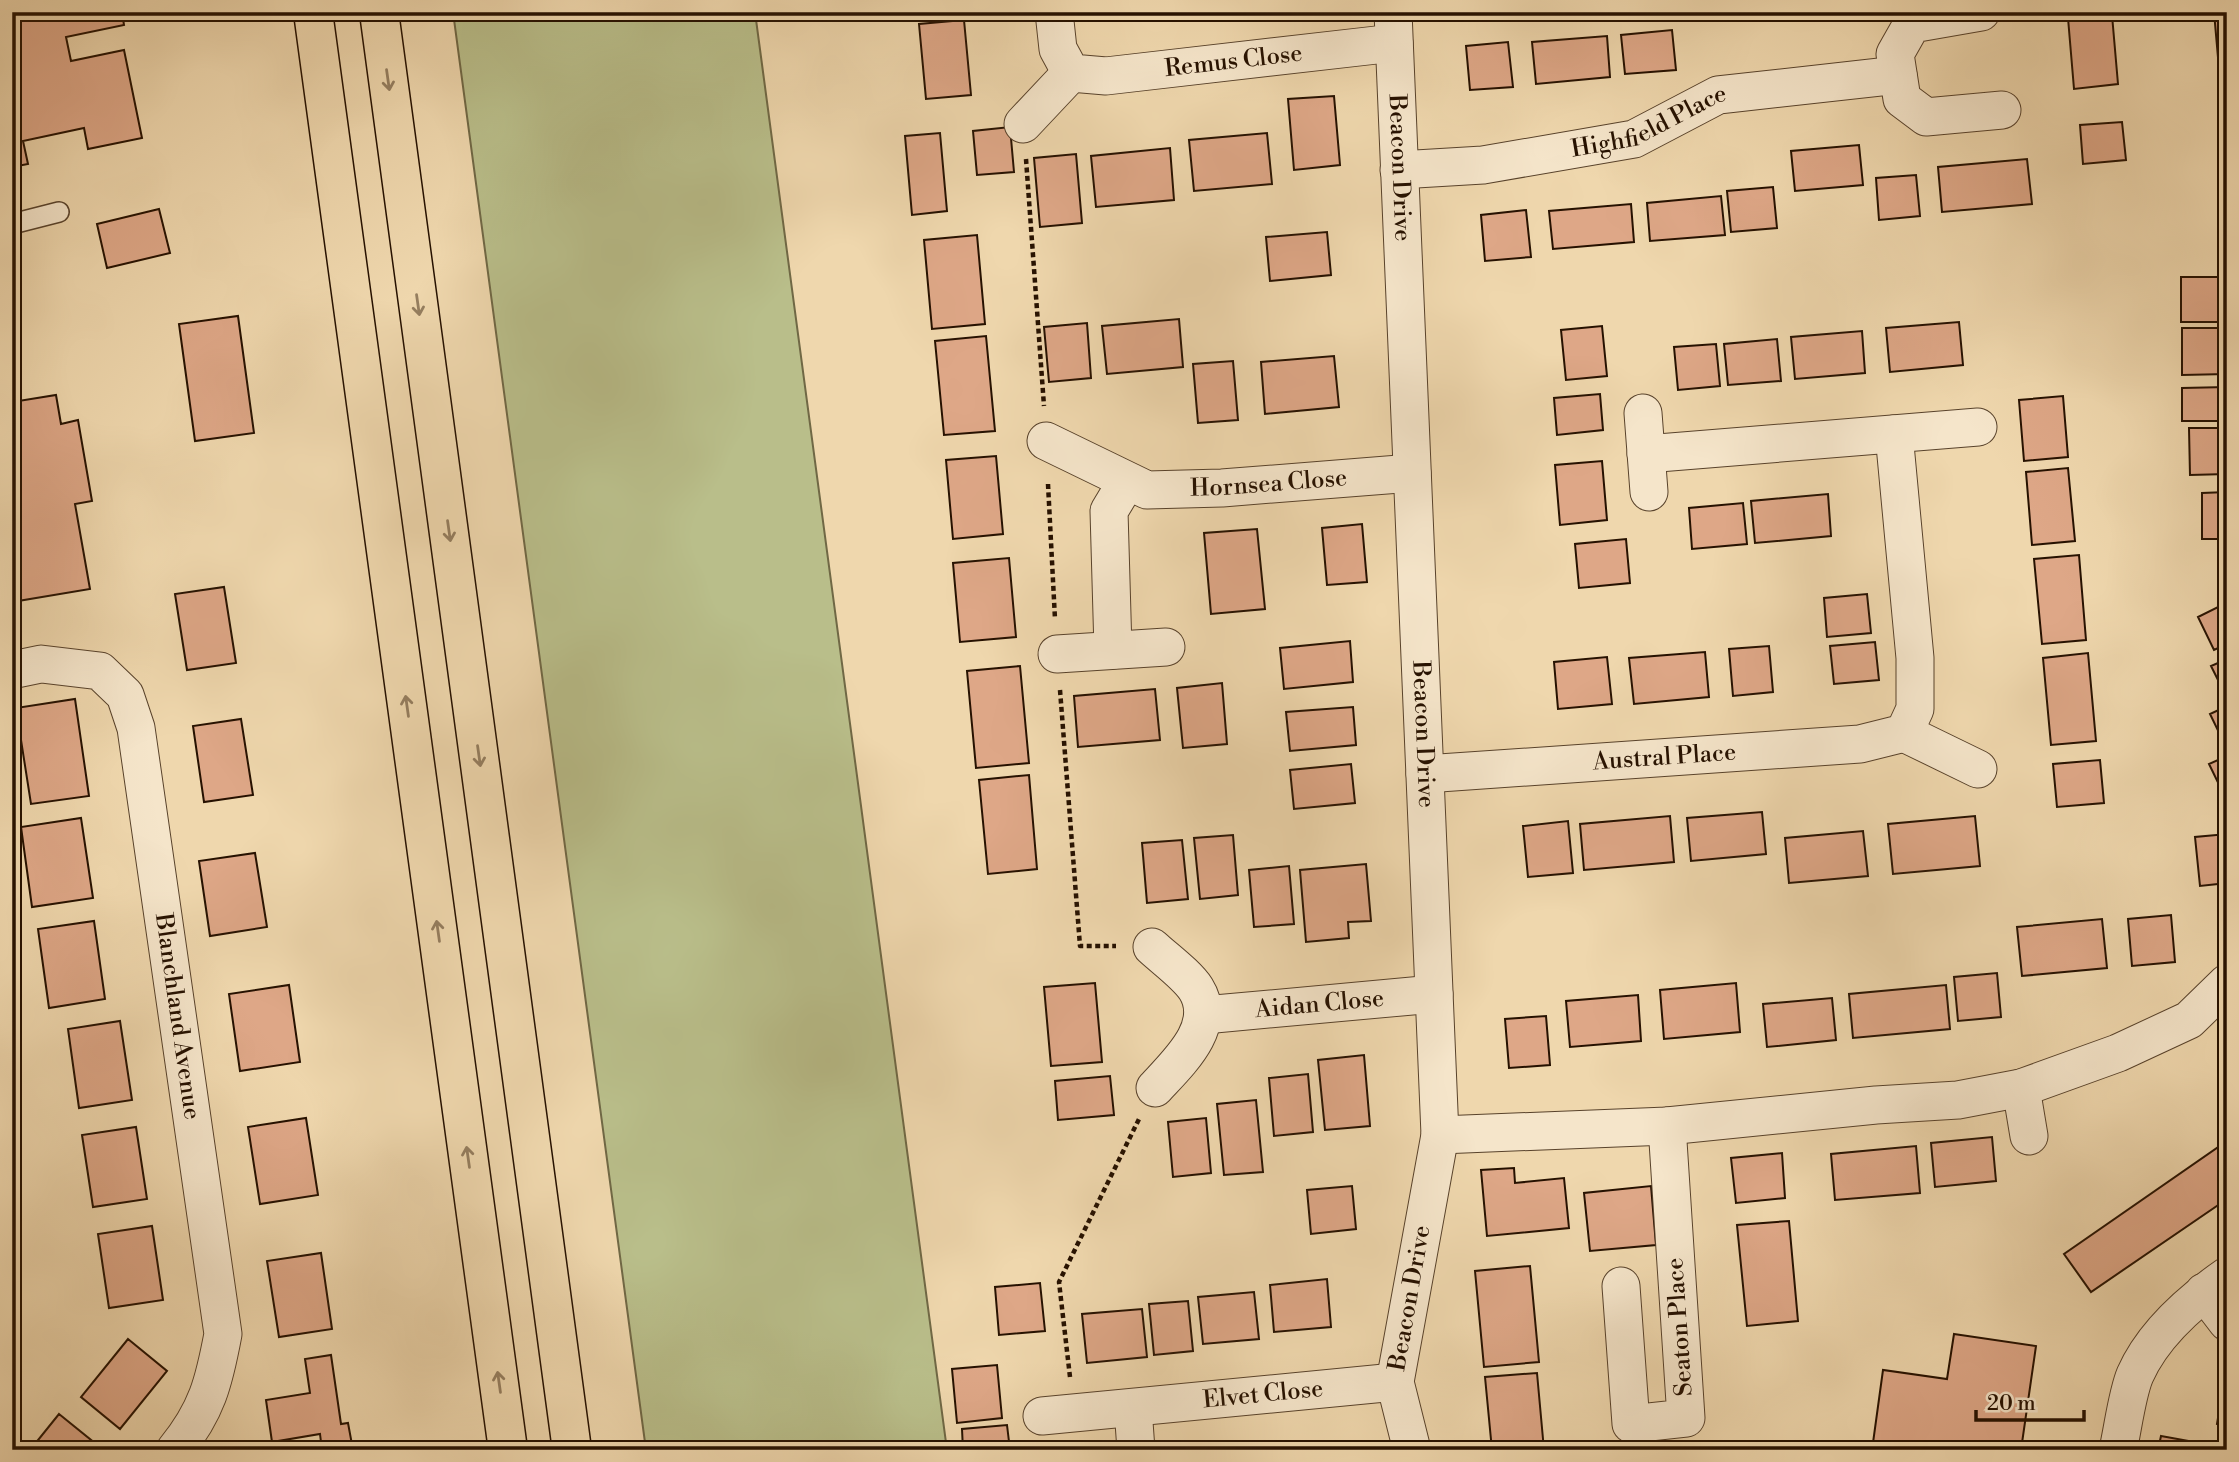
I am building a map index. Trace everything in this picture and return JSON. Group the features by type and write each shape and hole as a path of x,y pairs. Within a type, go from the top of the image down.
{"highway":[{"path":"313,12 508,1450"},
{"path":"379,12 572,1450"}],"street":[{"path":"1023,124 1071,73 1058,49 1054,12"},
{"path":"1980,12 1912,24 1895,54 1902,99 1926,117 2002,110"},
{"name":"Remus Close","path":"1071,73 1106,76 1393,28"},
{"name":"Beacon Drive","path":"1393,28 1440,1135 1395,1382 1412,1450"},
{"name":"Highfield Place","path":"1399,170 1483,165 1634,139 1718,95 1898,75"},
{"path":"1643,413 1649,492"},
{"path":"1646,454 1978,427"},
{"path":"1894,434 1915,658 1915,709 1904,733 1978,769"},
{"name":"Hornsea Close","path":"1046,441 1147,490 1197,489 1412,473"},
{"path":"1113,650 1109,511 1127,481"},
{"path":"1057,654 1166,647"},
{"name":"Blanchland Avenue","path":"12,670 41,664 100,671 125,695 136,728 223,1334 214,1382 193,1428 175,1450"},
{"name":"Austral Place","path":"1425,774 1860,744 1904,733"},
{"path":"1152,947 1196,990 1204,1015 1189,1052 1155,1087"},
{"path":"1440,1135 1667,1126 1876,1105 1958,1100 2021,1088 2118,1053 2189,1020 2227,983"},
{"name":"Aidan Close","path":"1204,1015 1434,995"},
{"path":"2021,1088 2029,1136"},
{"name":"Seaton Place","path":"1620,1286 1631,1424 1686,1418 1667,1126"},
{"path":"2118,1450 2134,1376 2162,1331 2216,1284 2227,1322"},
{"name":"Elvet Close","path":"1042,1416 1395,1382"},
{"path":"1133,1408 1136,1450"}],"lane":[{"path":"12,224 59,212"}],"path":[{"path":"1023,124 1046,441 1057,654 1080,946 1152,947"},
{"path":"1042,1416 1071,1385 1059,1282 1155,1087"}],"green space":[{"path":"453,12 755,12 947,1450 646,1450"}],"building":[{"path":"12,12 122,12 124,25 66,37 71,61 124,50 142,138 88,149 84,128 23,141 28,164 12,167"},
{"path":"2214,12 2227,12 2227,79 2220,80"},
{"path":"2112,15 2118,84 2074,89 2068,18"},
{"path":"964,20 971,95 926,99 919,24"},
{"path":"1672,30 1676,70 1625,74 1621,35"},
{"path":"1607,36 1610,77 1536,84 1532,42"},
{"path":"1508,42 1513,87 1470,90 1466,46"},
{"path":"1334,96 1340,165 1294,170 1288,99"},
{"path":"2227,101 2227,172 2220,102"},
{"path":"2122,122 2126,160 2083,164 2080,125"},
{"path":"1010,127 1014,172 977,175 973,131"},
{"path":"940,133 947,211 912,215 905,136"},
{"path":"1267,133 1272,184 1194,191 1189,140"},
{"path":"1859,145 1863,185 1795,191 1791,151"},
{"path":"1170,148 1174,200 1096,207 1091,156"},
{"path":"1076,154 1082,223 1040,227 1034,158"},
{"path":"2027,159 2032,204 1942,212 1938,167"},
{"path":"1916,175 1920,216 1879,220 1876,178"},
{"path":"1773,187 1777,228 1731,232 1727,191"},
{"path":"1721,196 1725,235 1650,241 1647,203"},
{"path":"1631,204 1634,242 1553,249 1549,211"},
{"path":"159,209 170,253 107,268 97,224"},
{"path":"1526,210 1531,257 1485,261 1481,215"},
{"path":"1327,232 1331,275 1270,281 1266,237"},
{"path":"977,235 985,324 932,329 924,240"},
{"path":"2181,277 2227,277 2227,322 2181,322"},
{"path":"238,316 254,433 195,441 179,324"},
{"path":"1179,319 1183,367 1107,374 1102,326"},
{"path":"1959,322 1963,365 1890,372 1886,328"},
{"path":"1087,323 1091,378 1049,382 1044,327"},
{"path":"1602,326 1607,376 1566,380 1561,330"},
{"path":"2182,328 2227,328 2227,374 2182,375"},
{"path":"1862,331 1865,373 1795,379 1791,337"},
{"path":"986,336 995,431 944,435 935,341"},
{"path":"1777,339 1781,381 1728,385 1724,344"},
{"path":"1716,344 1720,386 1678,390 1674,347"},
{"path":"1334,356 1339,407 1265,414 1261,362"},
{"path":"1233,361 1238,420 1198,423 1193,364"},
{"path":"2227,387 2227,421 2182,421 2182,388"},
{"path":"1600,394 1603,430 1557,435 1554,398"},
{"path":"56,395 61,424 78,420 92,501 75,504 90,589 12,602 12,402"},
{"path":"2063,396 2068,457 2024,461 2019,400"},
{"path":"2189,428 2227,428 2227,474 2190,475"},
{"path":"996,456 1003,534 953,539 946,460"},
{"path":"1602,461 1607,520 1560,525 1555,465"},
{"path":"2068,468 2075,541 2032,545 2026,472"},
{"path":"2227,492 2227,539 2202,539 2202,493"},
{"path":"1828,494 1831,536 1755,543 1751,501"},
{"path":"1743,503 1747,544 1692,549 1689,508"},
{"path":"1362,524 1367,582 1327,585 1322,528"},
{"path":"1257,529 1265,609 1211,614 1204,533"},
{"path":"1626,539 1630,583 1579,588 1575,544"},
{"path":"2079,555 2086,640 2042,644 2034,559"},
{"path":"1009,558 1016,637 960,642 953,563"},
{"path":"224,587 236,663 187,670 175,594"},
{"path":"1867,594 1871,633 1827,637 1824,598"},
{"path":"2226,603 2227,644 2214,650 2198,617"},
{"path":"1350,641 1353,682 1284,689 1280,648"},
{"path":"1875,642 1879,680 1834,684 1830,646"},
{"path":"1769,646 1773,692 1733,696 1729,649"},
{"path":"1705,652 1709,697 1634,704 1629,658"},
{"path":"2088,653 2096,741 2051,745 2043,658"},
{"path":"1607,657 1612,704 1558,709 1554,662"},
{"path":"2227,659 2227,696 2226,696 2211,666"},
{"path":"1020,666 1029,763 976,768 967,671"},
{"path":"1222,683 1227,744 1183,748 1177,688"},
{"path":"1155,689 1160,740 1078,747 1074,696"},
{"path":"75,699 89,796 31,804 16,708"},
{"path":"2227,706 2227,744 2225,745 2210,714"},
{"path":"1353,707 1356,745 1290,751 1286,712"},
{"path":"241,719 253,795 204,802 193,726"},
{"path":"2227,756 2227,801 2209,764"},
{"path":"2100,760 2104,803 2057,807 2053,764"},
{"path":"1351,764 1355,803 1294,809 1290,770"},
{"path":"1029,775 1037,869 988,874 979,780"},
{"path":"1762,812 1766,854 1691,861 1687,818"},
{"path":"1670,816 1674,862 1584,870 1580,824"},
{"path":"1975,816 1980,866 1893,874 1888,824"},
{"path":"81,818 93,898 32,907 21,827"},
{"path":"1568,821 1573,873 1528,877 1523,826"},
{"path":"1863,831 1868,876 1789,883 1785,838"},
{"path":"2227,834 2227,883 2200,886 2195,837"},
{"path":"1233,835 1238,895 1200,899 1194,838"},
{"path":"1182,840 1188,899 1147,903 1142,843"},
{"path":"255,853 267,927 210,936 199,861"},
{"path":"1366,864 1371,921 1348,922 1349,938 1306,942 1300,870"},
{"path":"1289,866 1294,924 1254,927 1249,870"},
{"path":"2171,915 2175,962 2132,966 2128,919"},
{"path":"2102,919 2107,968 2022,976 2017,927"},
{"path":"94,921 105,999 49,1008 38,929"},
{"path":"1997,973 2001,1017 1958,1021 1954,977"},
{"path":"1095,983 1102,1062 1051,1066 1044,987"},
{"path":"1736,983 1740,1032 1664,1039 1660,990"},
{"path":"289,985 300,1062 240,1071 229,994"},
{"path":"1946,985 1950,1029 1853,1038 1849,994"},
{"path":"1638,995 1641,1041 1570,1047 1566,1001"},
{"path":"1832,998 1836,1040 1767,1047 1763,1004"},
{"path":"1546,1016 1550,1065 1509,1068 1505,1019"},
{"path":"120,1021 132,1100 79,1108 68,1029"},
{"path":"1364,1055 1370,1126 1325,1130 1318,1060"},
{"path":"1308,1074 1313,1132 1274,1136 1269,1078"},
{"path":"1110,1076 1114,1115 1058,1120 1055,1081"},
{"path":"1256,1100 1263,1172 1224,1175 1217,1104"},
{"path":"306,1118 318,1195 260,1204 248,1127"},
{"path":"1206,1118 1211,1173 1173,1177 1168,1122"},
{"path":"136,1127 147,1199 93,1207 82,1135"},
{"path":"1992,1137 1996,1181 1935,1187 1931,1143"},
{"path":"2227,1141 2227,1199 2091,1292 2064,1254"},
{"path":"1916,1146 1920,1193 1835,1200 1831,1154"},
{"path":"1782,1153 1785,1198 1736,1203 1731,1158"},
{"path":"1514,1168 1515,1183 1564,1178 1569,1228 1487,1236 1481,1170"},
{"path":"1352,1186 1356,1229 1311,1234 1307,1190"},
{"path":"1651,1186 1656,1245 1590,1251 1584,1193"},
{"path":"1789,1221 1798,1321 1747,1326 1737,1225"},
{"path":"152,1226 163,1300 109,1308 98,1234"},
{"path":"321,1253 332,1329 279,1337 267,1261"},
{"path":"1530,1266 1539,1362 1484,1367 1475,1271"},
{"path":"1327,1279 1331,1327 1274,1332 1270,1285"},
{"path":"1040,1283 1045,1331 999,1335 995,1287"},
{"path":"1254,1292 1259,1339 1203,1344 1198,1297"},
{"path":"1188,1301 1193,1351 1154,1355 1149,1304"},
{"path":"1142,1309 1147,1357 1087,1363 1082,1314"},
{"path":"1954,1334 2036,1346 2021,1450 1872,1450 1883,1370 1947,1379"},
{"path":"128,1339 167,1371 120,1429 81,1397"},
{"path":"331,1355 341,1424 348,1423 353,1450 322,1450 320,1434 272,1442 266,1400 310,1393 305,1359"},
{"path":"997,1365 1002,1418 957,1423 952,1369"},
{"path":"1537,1373 1544,1450 1492,1450 1485,1377"},
{"path":"2223,1388 2227,1389 2227,1426 2217,1424"},
{"path":"59,1414 96,1444 91,1450 30,1450"},
{"path":"1007,1425 1010,1450 963,1450 962,1429"},
{"path":"2161,1436 2200,1443 2199,1450 2158,1450"},
{"path":"1347,1444 1347,1450 1310,1450 1310,1448"}]}
